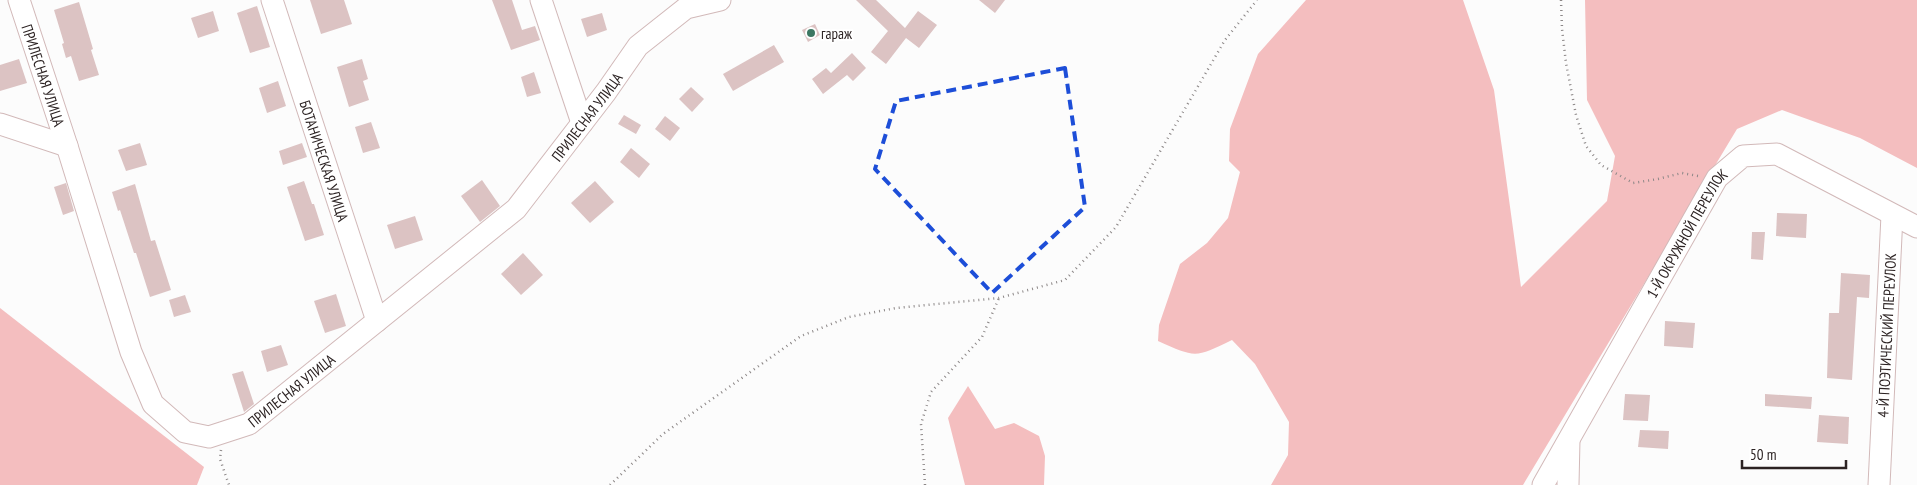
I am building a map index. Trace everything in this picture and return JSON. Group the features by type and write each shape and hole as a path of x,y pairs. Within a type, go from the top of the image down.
{"street":[{"name":"ПРИЛЕСНАЯ УЛИЦА","path":"19,0 131,352 153,404 185,432 209,437 249,424 516,209 606,92 638,46 686,8 720,0"},
{"name":"БОТАНИЧЕСКАЯ УЛИЦА","path":"272,0 377,321"},
{"path":"542,0 582,123"},
{"path":"0,124 67,146"},
{"name":"1-Й ОКРУЖНОЙ ПЕРЕУЛОК","path":"1543,485 1718,178 1743,156 1777,154 1917,227"},
{"name":"4-Й ПОЭТИЧЕСКИЙ ПЕРЕУЛОК","path":"1879,485 1892,215"},
{"path":"1568,485 1569,437"}],"path":[{"path":"610,485 664,434 801,336 849,316 896,308 999,298 1065,280 1116,228 1225,40 1257,0"},
{"path":"1562,0 1562,29 1566,63 1576,115 1586,146 1601,165 1633,183 1682,173 1718,178"},
{"path":"925,485 921,424 931,392 982,337 999,298"},
{"path":"222,433 220,459 229,485"}],"highlighted area":[{"path":"1065,68 1085,207 992,293 875,169 896,101"}],"shaded area":[{"path":"1306,0 1463,0 1494,90 1521,287 1607,201 1615,156 1587,100 1585,0 1917,0 1917,168 1860,138 1782,110 1737,129 1523,485 1271,485 1288,455 1289,422 1255,364 1232,340 1202,353 1195,354 1180,351 1158,341 1159,325 1180,264 1207,243 1228,218 1240,172 1229,161 1230,129 1258,54"},
{"path":"0,308 204,467 197,485 0,485"},
{"path":"968,386 995,429 1014,423 1039,436 1045,456 1044,485 965,485 948,418"}],"building":[{"path":"310,0 344,0 352,24 321,34"},
{"path":"492,0 512,0 522,30 535,26 540,40 511,50"},
{"path":"856,0 876,0 905,28 918,11 937,25 919,48 906,38 886,64 871,52 888,31"},
{"path":"979,0 1005,0 995,13"},
{"path":"79,2 99,75 79,81 71,56 66,58 62,44 64,43 54,10"},
{"path":"257,6 270,47 250,53 237,13"},
{"path":"213,11 219,31 198,38 191,18"},
{"path":"602,13 607,30 587,37 581,19"},
{"name":"гараж","path":"815,24 820,35 808,42 802,30"},
{"path":"774,45 784,62 733,91 723,74"},
{"path":"852,53 866,68 853,81 847,75 823,94 812,79 826,68 831,73"},
{"path":"19,59 27,83 0,91 0,65"},
{"path":"362,59 368,79 363,81 369,100 349,107 337,67"},
{"path":"534,72 541,93 527,97 521,77"},
{"path":"278,81 286,106 267,113 259,88"},
{"path":"691,87 704,99 692,112 679,99"},
{"path":"624,115 641,125 636,134 618,124"},
{"path":"665,116 680,128 670,141 655,129"},
{"path":"371,122 380,148 363,153 355,127"},
{"path":"140,143 147,165 126,171 118,150"},
{"path":"302,143 307,157 283,165 279,151"},
{"path":"631,148 650,164 639,178 620,162"},
{"path":"482,180 500,206 480,222 461,196"},
{"path":"304,181 324,235 305,241 287,187"},
{"path":"595,181 614,202 590,223 571,203"},
{"path":"66,183 74,211 63,215 54,187"},
{"path":"135,184 151,241 155,240 171,290 150,297 136,253 134,253 112,192"},
{"path":"1777,213 1807,214 1806,238 1776,236"},
{"path":"415,216 423,240 395,249 387,225"},
{"path":"1752,232 1765,232 1763,260 1751,259"},
{"path":"523,253 543,275 521,295 501,274"},
{"path":"1841,273 1870,275 1869,298 1857,297 1852,380 1827,378 1829,313 1839,313"},
{"path":"336,294 346,326 325,333 314,301"},
{"path":"185,295 191,312 174,317 169,300"},
{"path":"1665,321 1695,323 1693,348 1664,346"},
{"path":"281,345 288,365 267,372 261,351"},
{"path":"243,371 254,404 244,412 232,374"},
{"path":"1625,394 1650,395 1648,421 1623,420"},
{"path":"1765,394 1812,397 1811,409 1765,406"},
{"path":"1819,415 1849,417 1848,444 1817,442"},
{"path":"1640,430 1669,431 1668,449 1638,447"}],"place":[{"name":"гараж","path":"811,33"}]}
